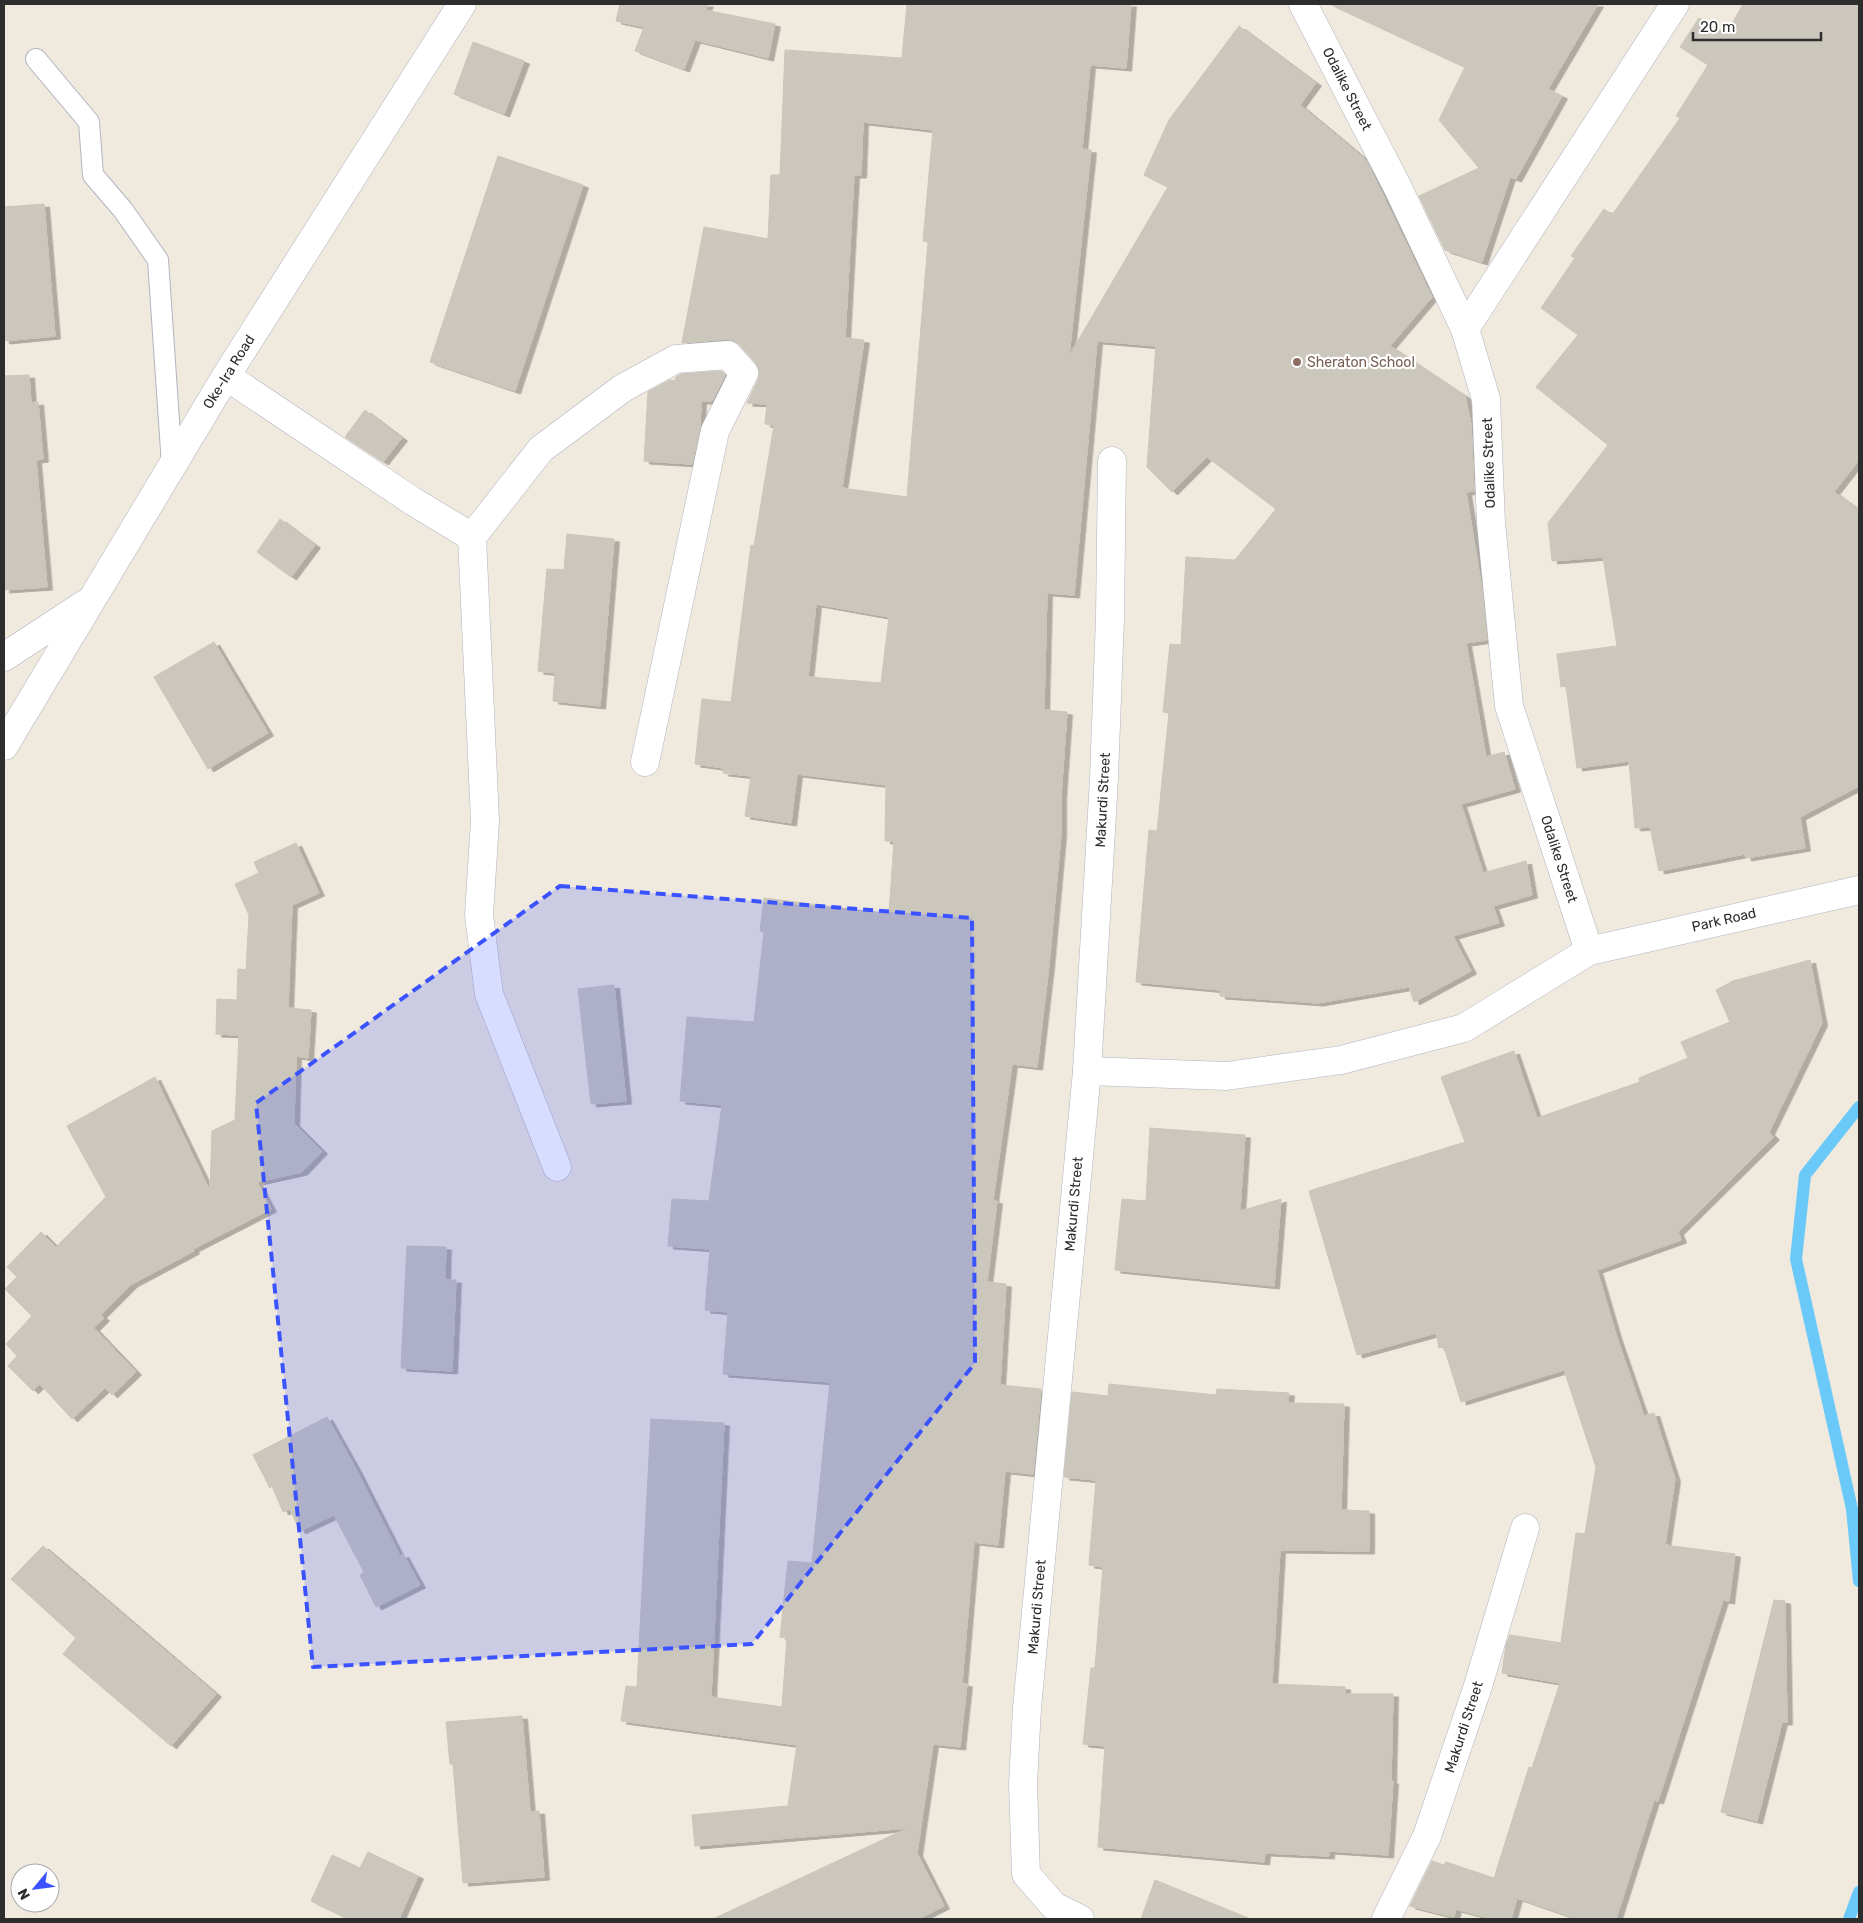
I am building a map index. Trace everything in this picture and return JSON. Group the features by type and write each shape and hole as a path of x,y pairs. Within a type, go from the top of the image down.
{"street":[{"name":"Oke-Ira Road","path":"4,746 226,376 462,4"},
{"name":"Odalike Street","path":"1304,4 1398,186 1465,329 1486,399 1491,523 1509,706 1589,950"},
{"path":"1465,329 1675,4"},
{"path":"557,1167 489,994 479,915 485,821 472,537 541,449 623,388 676,359 728,354 744,373 715,431 645,762"},
{"path":"226,376 414,502 472,537"},
{"name":"Makurdi Street","path":"1080,1919 1054,1906 1026,1874 1023,1784 1027,1708 1087,1071 1104,778 1110,617 1112,461"},
{"path":"4,657 90,600"},
{"name":"Park Road","path":"1087,1071 1226,1076 1341,1060 1464,1028 1589,950 1859,890"},
{"name":"Makurdi Street","path":"1386,1919 1427,1836 1478,1686 1525,1528"}],"lane":[{"path":"36,59 89,122 93,175 123,210 158,260 172,465"}],"highlighted area":[{"path":"560,886 972,918 975,1363 752,1644 313,1667 256,1103"}],"building":[{"path":"620,4 708,4 705,10 775,24 768,58 695,40 684,69 635,51 644,27 616,21"},
{"path":"907,4 1131,4 1126,68 1090,65 1082,149 1091,150 1069,356 1168,187 1144,175 1169,120 1239,26 1316,83 1300,105 1366,160 1432,297 1390,346 1465,396 1471,424 1474,491 1466,492 1482,590 1487,640 1466,643 1486,757 1504,752 1515,789 1461,804 1483,873 1526,861 1532,895 1493,906 1499,923 1453,936 1471,971 1414,1002 1409,987 1318,1003 1220,996 1220,990 1136,982 1149,830 1157,831 1169,713 1163,712 1170,644 1181,645 1186,557 1235,560 1276,509 1207,457 1172,492 1147,467 1156,346 1097,341 1074,595 1047,593 1044,710 1067,712 1061,796 1061,834 1049,965 1037,1067 1012,1064 993,1200 997,1201 987,1282 1006,1284 1000,1385 1041,1389 1033,1474 1005,1471 998,1545 974,1542 962,1683 967,1684 960,1747 933,1744 917,1853 944,1906 918,1919 713,1919 908,1828 695,1846 692,1815 788,1806 797,1745 621,1721 626,1686 637,1687 651,1419 724,1423 711,1697 782,1707 787,1638 780,1637 788,1561 812,1563 830,1382 723,1374 728,1312 705,1310 710,1249 668,1246 672,1199 709,1201 722,1105 680,1101 687,1017 754,1022 764,932 760,931 764,898 889,914 894,841 885,841 886,785 797,774 791,823 745,816 751,776 723,773 724,768 695,764 702,699 731,702 751,545 754,546 774,425 765,424 767,404 747,403 758,380 759,372 756,363 739,344 727,339 682,343 704,227 768,239 771,175 780,175 785,50 902,58","holes":["863,122 933,130 923,241 928,242 907,497 842,488 864,340 845,338 854,175 861,175","816,604 889,617 881,683 808,677"]},
{"path":"1330,4 1598,4 1548,89 1562,96 1516,179 1510,177 1482,262 1445,250 1419,196 1479,168 1439,120 1465,67"},
{"path":"1743,4 1859,4 1859,460 1834,492 1859,510 1859,786 1800,817 1805,848 1746,858 1745,854 1659,871 1650,827 1635,828 1629,761 1577,768 1566,686 1561,687 1557,654 1617,646 1603,557 1552,561 1548,523 1608,445 1536,387 1578,335 1541,308 1575,258 1571,256 1604,209 1612,215 1680,118 1676,116 1708,65 1680,47 1699,18 1726,35"},
{"path":"473,42 524,61 504,114 454,94"},
{"path":"498,156 583,185 515,391 430,362"},
{"path":"44,204 55,336 4,341 4,207"},
{"path":"721,371 725,375 712,401 701,401 700,428 692,464 644,461 648,392 670,380 675,381 676,377 681,374"},
{"path":"29,375 31,403 38,402 43,459 36,460 47,587 4,590 4,376"},
{"path":"365,410 402,438 383,462 345,437"},
{"path":"280,519 315,545 291,577 257,552"},
{"path":"567,534 614,539 600,706 553,701 555,673 538,671 547,569 564,570"},
{"path":"214,642 268,733 208,769 154,677"},
{"path":"296,843 319,893 292,905 288,1008 311,1010 308,1058 296,1056 294,1123 322,1151 302,1172 257,1182 271,1209 193,1249 194,1251 132,1284 101,1315 104,1318 94,1328 136,1372 112,1395 105,1388 72,1419 40,1384 33,1391 8,1366 17,1356 6,1344 32,1316 5,1289 17,1277 7,1267 41,1232 56,1247 106,1197 67,1126 155,1077 210,1191 212,1131 235,1120 239,1035 216,1034 217,999 237,1000 238,969 246,970 249,915 235,884 259,873 254,862"},
{"path":"1810,960 1822,1023 1769,1132 1774,1137 1678,1232 1681,1240 1597,1270 1617,1338 1644,1416 1654,1413 1675,1479 1665,1545 1735,1554 1729,1601 1723,1600 1658,1801 1654,1800 1616,1919 1578,1919 1517,1898 1511,1919 1492,1919 1456,1909 1454,1917 1410,1906 1432,1861 1444,1865 1446,1862 1494,1878 1529,1767 1532,1768 1560,1683 1502,1673 1506,1645 1510,1635 1561,1643 1576,1533 1585,1534 1596,1467 1564,1370 1461,1402 1444,1347 1439,1348 1436,1333 1357,1355 1309,1191 1465,1142 1441,1077 1514,1051 1537,1118 1640,1082 1639,1078 1688,1058 1681,1042 1730,1022 1716,990 1733,981"},
{"path":"614,985 626,1101 591,1104 578,989"},
{"path":"1150,1128 1245,1135 1240,1211 1281,1199 1274,1286 1115,1270 1122,1199 1146,1201"},
{"path":"407,1246 446,1247 445,1280 456,1280 452,1371 401,1368"},
{"path":"1109,1384 1216,1395 1217,1389 1289,1393 1288,1403 1344,1404 1341,1510 1369,1511 1369,1551 1280,1550 1272,1684 1345,1687 1345,1694 1393,1694 1391,1781 1393,1781 1388,1855 1329,1851 1329,1856 1265,1853 1264,1862 1098,1847 1105,1746 1083,1744 1091,1668 1095,1668 1103,1567 1089,1565 1096,1480 1064,1477 1072,1392 1108,1396"},
{"path":"327,1417 400,1556 403,1554 420,1585 376,1607 360,1575 364,1572 334,1515 300,1531 290,1509 283,1512 272,1486 270,1488 253,1455"},
{"path":"43,1546 216,1694 171,1746 63,1654 76,1638 11,1579"},
{"path":"1774,1600 1785,1601 1787,1722 1782,1722 1757,1821 1721,1812"},
{"path":"522,1716 530,1812 539,1811 544,1877 463,1883 453,1764 450,1764 446,1722"},
{"path":"368,1852 418,1876 399,1919 349,1919 311,1901 332,1855 360,1868"},
{"path":"1155,1880 1248,1918 1248,1919 1141,1919"}],"waterway":[{"path":"1859,1107 1805,1175 1796,1259 1852,1509 1859,1581"},
{"path":"1849,1919 1859,1892"}],"place":[{"name":"Sheraton School","path":"1297,362"}]}
